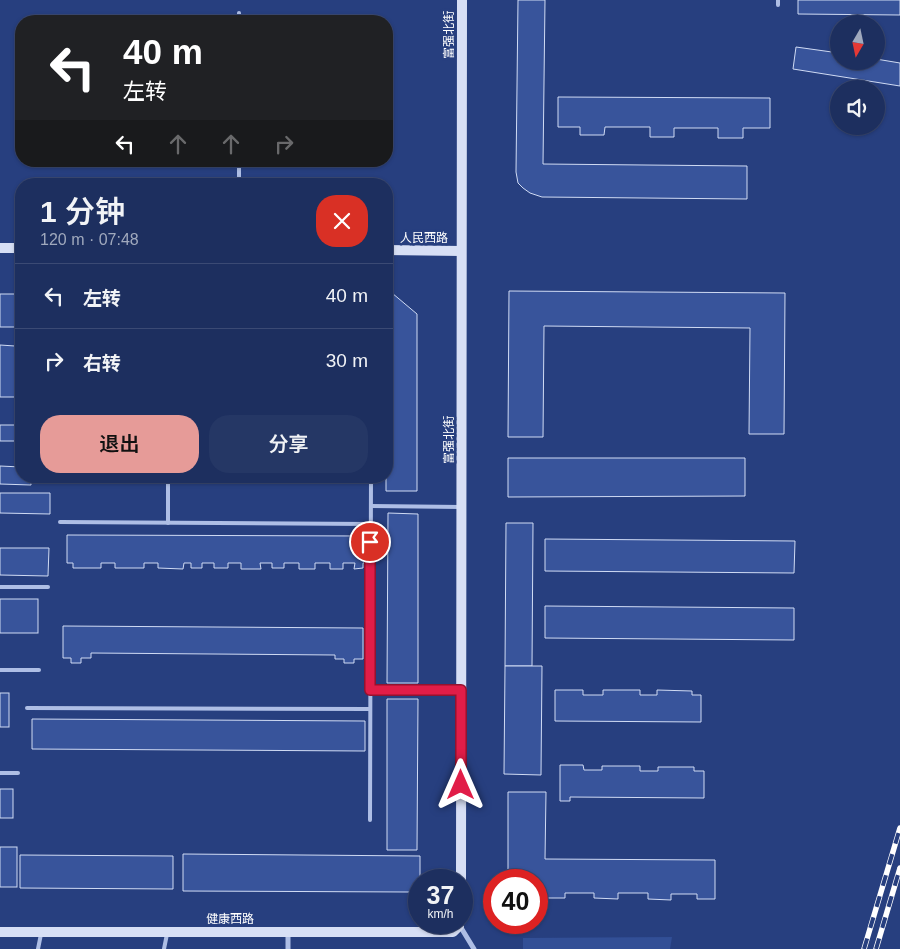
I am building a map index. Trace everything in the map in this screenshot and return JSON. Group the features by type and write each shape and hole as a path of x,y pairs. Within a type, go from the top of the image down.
{"street":[{"name":"富强北街","path":"460,869 462,0"},
{"path":"0,248 15,248"},
{"name":"人民西路","path":"393,250 462,250"},
{"name":"健康西路","path":"0,932 408,932"},
{"path":"288,932 288,949"},
{"path":"465,934 474,949"}],"lane":[{"path":"778,0 778,5"},
{"path":"168,483 168,523"},
{"path":"370,820 371,483"},
{"path":"371,506 461,507"},
{"path":"60,522 370,524"},
{"path":"0,587 48,587"},
{"path":"0,670 39,670"},
{"path":"370,690 461,690"},
{"path":"27,708 370,709"},
{"path":"0,773 18,773"},
{"path":"38,949 41,932"},
{"path":"164,949 167,932"}],"shaded area":[{"path":"672,937 670,949 523,949 523,938"}],"building":[{"path":"518,0 545,0 543,164 747,166 747,199 542,197 530,193 523,188 518,183 516,172"},
{"path":"798,0 900,0 900,15 798,14"},
{"path":"796,47 830,52 830,70 885,70 885,60 900,63 900,86 885,84 885,80 862,80 793,69"},
{"path":"558,97 770,98 770,128 743,128 743,138 718,138 718,128 674,128 674,137 650,137 650,127 605,127 604,135 580,135 580,127 558,127"},
{"path":"509,291 785,293 784,434 749,434 750,328 544,326 543,437 508,437"},
{"path":"0,294 15,294 15,327 0,327"},
{"path":"393,294 417,314 417,491 386,491 386,483 393,483"},
{"path":"0,345 15,346 15,397 0,397"},
{"path":"0,425 15,425 15,441 0,441"},
{"path":"508,458 745,458 745,496 508,497"},
{"path":"0,466 15,467 15,483 31,483 31,485 0,484"},
{"path":"0,493 50,493 50,514 0,513"},
{"path":"388,513 418,514 418,683 387,683"},
{"path":"506,523 533,523 532,666 505,666"},
{"path":"67,535 365,536 365,563 363,563 363,568 354,569 355,563 343,563 343,569 330,569 330,563 315,563 315,569 299,569 299,563 284,563 284,568 272,568 272,563 260,563 261,569 241,569 241,563 228,563 228,568 214,568 214,563 202,563 202,568 191,568 191,563 184,563 183,569 158,568 158,563 144,563 144,568 115,568 115,563 101,563 101,568 73,568 73,563 67,563"},
{"path":"545,539 795,541 794,573 545,571"},
{"path":"0,548 49,548 48,576 0,575"},
{"path":"0,599 38,599 38,633 0,633"},
{"path":"545,606 794,608 794,640 545,638"},
{"path":"63,626 363,628 363,659 354,659 354,663 344,663 344,659 335,659 335,655 91,653 91,658 81,658 81,663 71,663 71,658 63,658"},
{"path":"505,666 542,666 541,775 504,774"},
{"path":"555,690 583,690 583,695 603,695 603,690 640,690 640,695 657,695 657,690 692,691 692,695 701,695 701,722 555,721"},
{"path":"0,693 9,693 9,727 0,727"},
{"path":"387,699 418,699 417,850 387,850"},
{"path":"32,719 365,721 365,751 32,749"},
{"path":"560,765 583,765 584,770 602,770 602,766 640,766 640,771 658,771 658,767 694,767 694,771 704,771 704,798 570,797 570,801 560,801"},
{"path":"0,789 13,789 13,818 0,818"},
{"path":"508,792 546,792 545,859 715,860 715,899 697,899 697,894 671,894 671,900 648,899 648,893 618,893 618,899 594,898 594,893 565,893 565,898 548,898 548,869 508,869"},
{"path":"0,847 17,847 17,887 0,887"},
{"path":"183,854 420,856 420,869 408,869 408,892 183,891"},
{"path":"20,855 173,856 173,889 20,888"}],"railway":[{"path":"864,949 900,828"},
{"path":"876,949 900,868"}],"route":[{"path":"370,542 370,690 461,690 461,785"}]}
